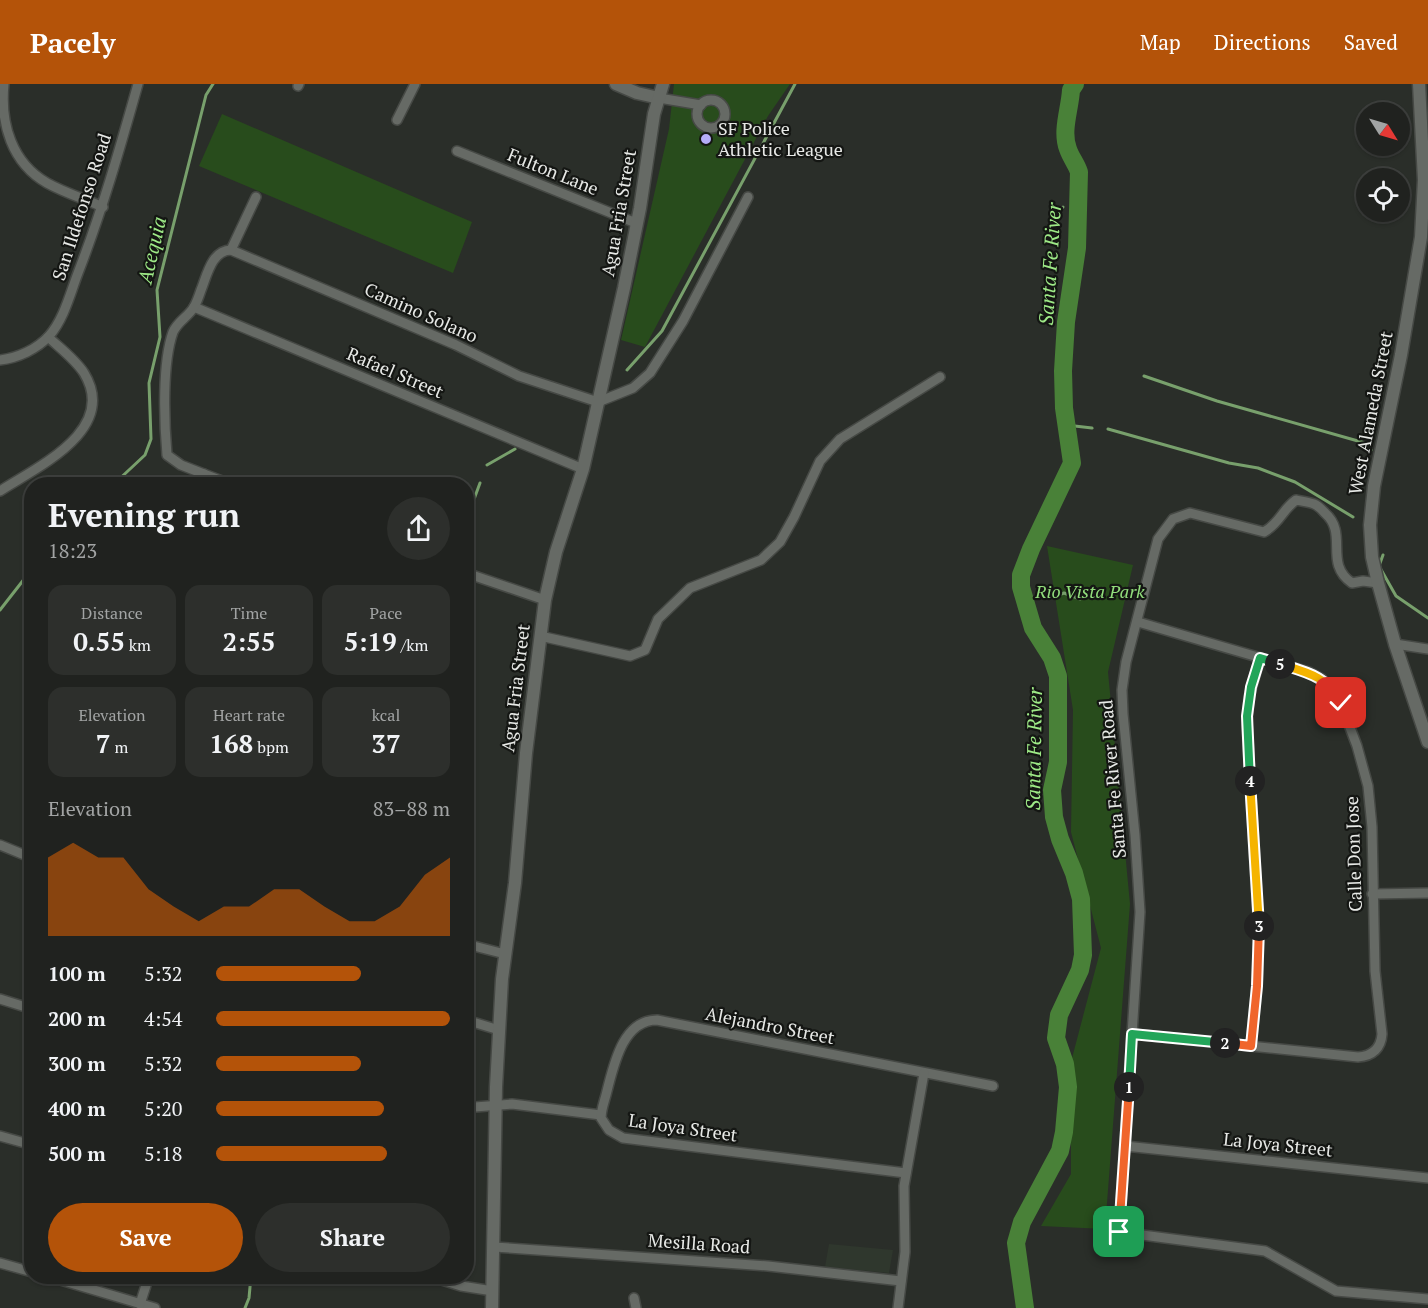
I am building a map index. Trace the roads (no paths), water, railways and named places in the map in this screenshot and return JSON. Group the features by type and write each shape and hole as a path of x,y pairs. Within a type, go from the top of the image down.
{"street":[{"path":"4,84 3,122 7,138 19,159 45,182 103,207"},
{"name":"San Ildefonso Road","path":"48,337 63,312 103,207 138,84"},
{"path":"397,120 415,84"},
{"path":"616,84 637,93 700,105"},
{"name":"Agua Fria Street","path":"492,1308 499,1030 528,737 545,600 556,552 583,469 624,288 654,114 663,84"},
{"name":"West Alameda Street","path":"1419,84 1424,191 1423,226 1407,322 1371,504 1371,548 1395,644 1428,742"},
{"name":"Fulton Lane","path":"457,151 636,223"},
{"path":"598,402 633,388 650,373 683,321 748,196"},
{"path":"212,477 171,460 167,455 164,401 169,349 174,330 194,307 216,255 231,250 256,197"},
{"name":"Camino Solano","path":"231,250 456,345 519,376 598,402"},
{"name":"Rafael Street","path":"194,307 583,469"},
{"path":"0,360 24,353 48,337 79,367 87,379 92,402 81,434 68,447 0,491"},
{"path":"540,636 630,656 645,650 658,620 690,588 761,560 780,542 820,461 840,439 940,377"},
{"path":"201,477 204,474"},
{"name":"Santa Fe River Road","path":"1378,583 1363,581 1352,583 1343,576 1336,562 1336,529 1330,517 1316,505 1296,500 1287,506 1275,526 1264,532 1190,513 1173,519 1158,539 1126,662 1122,690 1140,912 1119,1232 1265,1251 1336,1291 1428,1299"},
{"path":"474,576 545,600"},
{"name":"Calle Don Jose","path":"1132,1034 1359,1057 1379,1054 1382,1034 1375,971 1370,799 1361,759 1341,703 1328,684 1316,675 1138,622"},
{"path":"1395,644 1428,649"},
{"path":"1251,1046 1257,993 1259,935 1246,725 1249,697 1260,658"},
{"path":"0,845 24,855"},
{"path":"1372,894 1428,893"},
{"path":"474,946 505,954"},
{"path":"0,999 24,1006"},
{"name":"Alejandro Street","path":"601,1114 618,1053 635,1028 651,1020 993,1086"},
{"path":"474,1022 499,1030"},
{"path":"898,1308 905,1252 903,1190 924,1073"},
{"path":"474,1107 531,1106 601,1114"},
{"name":"La Joya Street","path":"601,1114 609,1130 618,1136 632,1140 906,1173"},
{"path":"0,1136 24,1143"},
{"name":"La Joya Street","path":"1125,1146 1428,1178"},
{"name":"Mesilla Road","path":"494,1247 768,1266 901,1281"},
{"path":"0,1263 24,1270"},
{"path":"74,1284 155,1308"},
{"path":"140,1304 146,1284"},
{"path":"455,1284 493,1292"},
{"path":"634,1298 636,1308"}],"waterway":[{"name":"Acequia","path":"121,477 145,455 151,439 149,383 160,337 157,290 206,95 213,84"},
{"path":"627,370 662,331 795,84"},
{"name":"Santa Fe River","path":"1025,1308 1016,1243 1022,1222 1060,1151 1068,1087 1065,1064 1056,1038 1059,1015 1080,970 1083,955 1081,899 1054,817 1052,790 1058,762 1058,676 1052,658 1033,628 1021,587 1021,575 1031,549 1072,463 1064,408 1063,371 1066,322 1077,248 1079,172 1068,149 1065,135 1071,90 1075,84"},
{"path":"1052,210 1057,207 1060,210 1063,207"},
{"path":"1144,376 1217,401 1365,443 1371,450"},
{"path":"1066,425 1092,428"},
{"path":"1108,429 1229,463 1258,468 1295,482 1353,517"},
{"path":"487,465 515,449"},
{"path":"474,499 480,483"},
{"path":"1383,555 1379,566 1396,596 1428,618"},
{"name":"Acequia","path":"0,610 24,579"},
{"path":"1053,597 1064,593 1080,599"},
{"path":"245,1308 250,1284"}],"place":[{"name":"SF Police Athletic League","path":"706,139"}],"park label":[{"name":"Rio Vista Park","path":"1090,592"}]}
